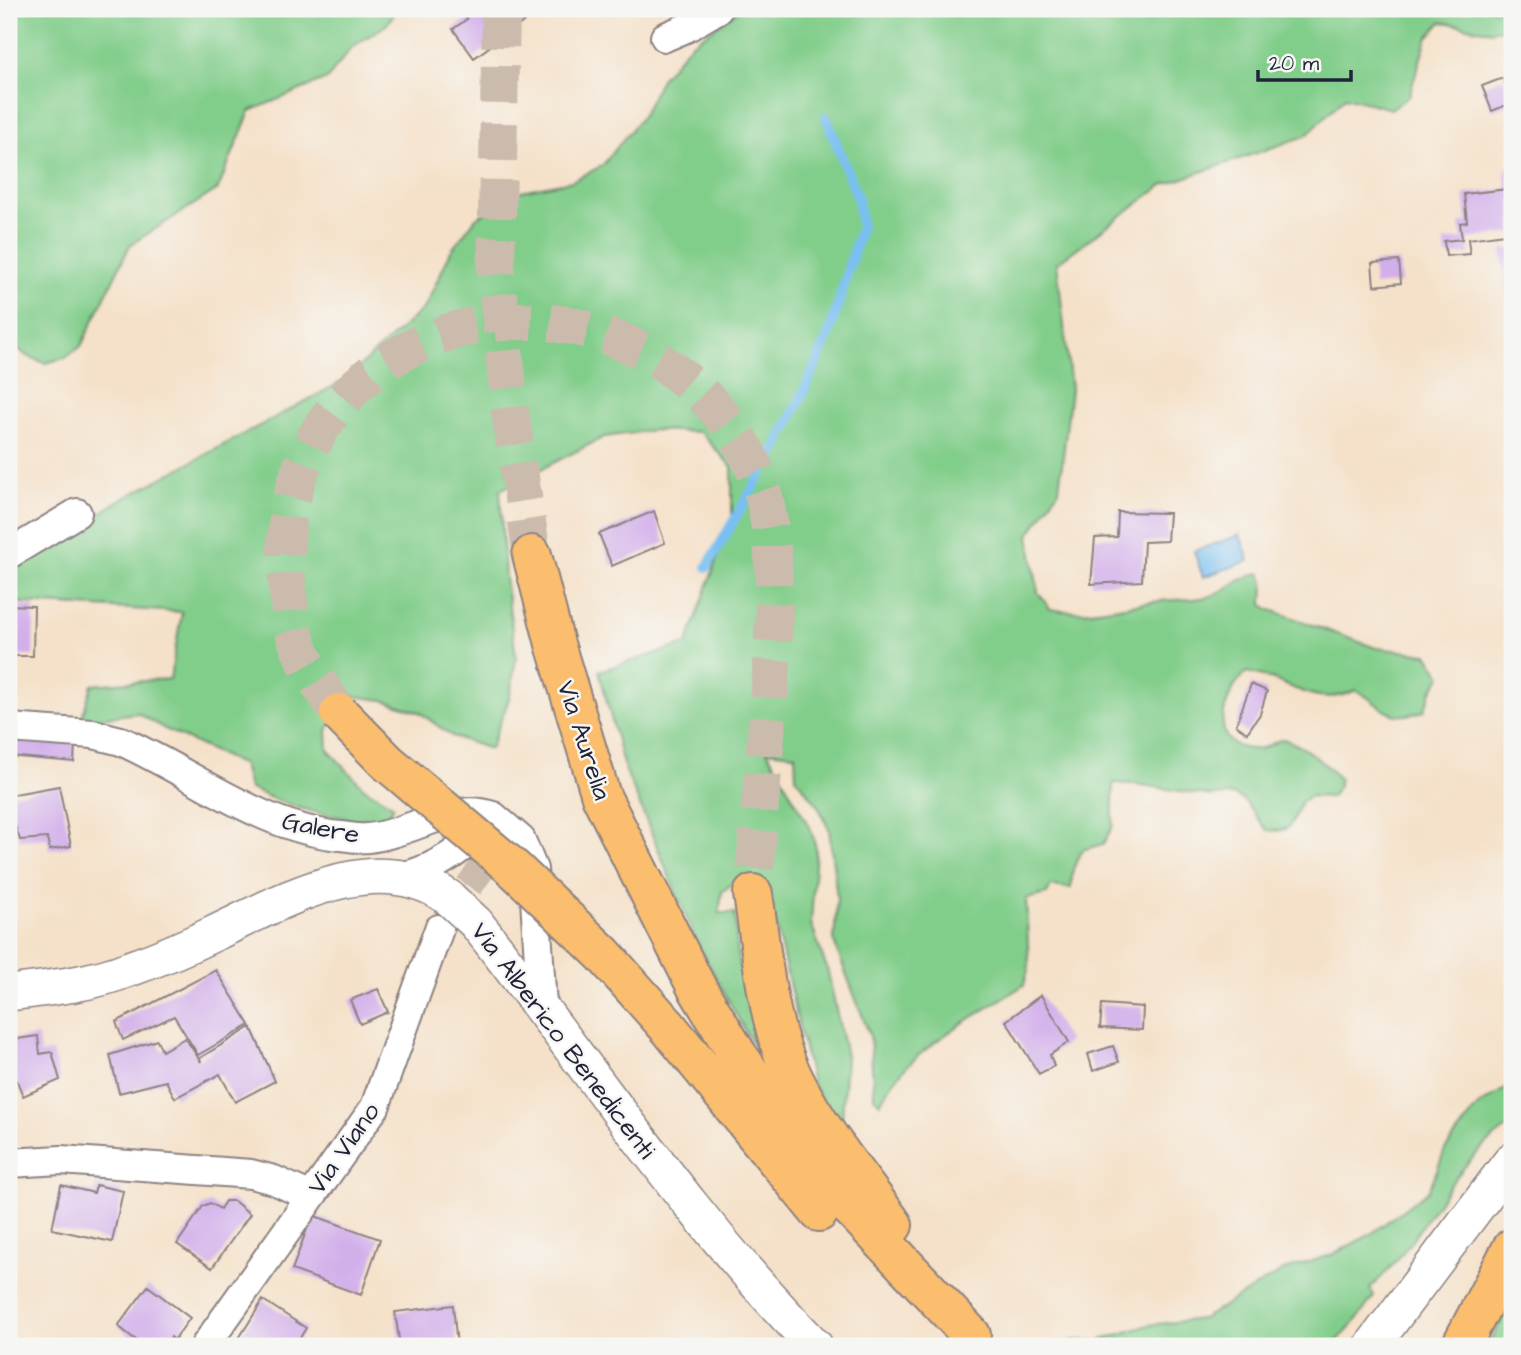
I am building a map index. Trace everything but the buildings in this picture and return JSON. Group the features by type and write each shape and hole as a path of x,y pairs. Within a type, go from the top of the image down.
{"main road":[{"name":"Via Aurelia","path":"532,555 555,644 601,796 659,917 737,1054 829,1185 977,1341"},
{"path":"339,713 387,762 513,868 603,954 668,1027 824,1218 888,1280 977,1341"},
{"path":"753,894 768,991 783,1053 805,1099 977,1341"},
{"path":"1461,1346 1512,1248"}],"street":[{"path":"665,37 718,9"},
{"path":"9,554 77,513"},
{"name":"Galere","path":"9,728 93,734 121,741 274,820 326,834 369,838 459,812 480,811 493,816"},
{"path":"400,877 420,873 439,863 483,829 493,816 521,840 533,869 542,1006"},
{"name":"Via Alberico Benedicenti","path":"9,993 56,988 126,971 323,885 366,877 400,877 424,882 444,914 476,923 542,1006 635,1135 708,1227 815,1346"},
{"name":"Via Viano","path":"205,1346 309,1196 375,1107 444,914"},
{"path":"9,1163 61,1160 251,1174 274,1180 309,1196"},
{"path":"1372,1346 1512,1160"}],"green space":[{"path":"9,9 398,9 386,25 352,47 327,79 250,111 218,189 130,245 81,346 65,358 45,363 27,356 11,343 9,333"},
{"path":"741,9 1512,9 1512,24 1495,30 1441,22 1427,38 1409,96 1391,109 1345,97 1306,136 1163,185 1057,263 1071,389 1059,490 1029,535 1038,592 1050,609 1081,612 1202,598 1260,573 1264,582 1263,604 1268,609 1376,648 1427,654 1442,676 1431,692 1424,711 1394,714 1356,690 1327,697 1313,695 1246,672 1225,707 1224,732 1230,741 1240,747 1257,749 1283,739 1306,750 1339,779 1337,789 1331,797 1310,796 1301,802 1290,825 1276,831 1267,830 1244,800 1234,795 1212,796 1113,783 1113,826 1103,844 1082,850 1073,869 1071,888 1051,886 1047,894 1026,899 1029,966 1024,985 925,1050 907,1066 880,1103 874,1097 870,1036 834,942 837,898 829,829 817,804 796,778 795,754 767,751 811,830 816,848 811,923 828,972 846,1056 841,1135 812,1083 768,891 748,876 738,879 722,892 719,913 735,913 738,960 762,1049 755,1049 696,941 623,764 599,671 687,644 732,517 732,467 700,432 654,430 604,437 500,490 505,578 516,657 510,696 490,749 452,736 419,712 383,700 343,695 327,731 328,750 364,788 394,806 385,819 334,816 263,795 249,788 243,765 165,729 138,713 81,720 92,685 170,679 182,612 9,602 9,574 115,503 345,380 425,307 451,251 476,218 521,191 572,181 602,166 642,116 662,77 691,44"},
{"path":"1512,1084 1512,1124 1485,1145 1467,1164 1400,1255 1370,1288 1374,1296 1352,1326 1332,1346 1070,1346 1072,1340 1098,1341 1149,1325 1202,1319 1284,1270 1334,1254 1371,1234 1429,1190 1445,1150 1477,1107"},
{"path":"1512,1297 1512,1346 1488,1346"}],"water":[{"path":"1240,535 1249,561 1203,577 1194,551"}],"waterway":[{"path":"707,567 777,446 799,402 829,334 861,227 858,199 826,117"}],"tunnel":[{"path":"501,9 496,270 510,412 532,555"},
{"path":"339,713 310,670 297,642 291,619 287,580 291,504 315,439 356,386 410,348 474,326 542,322 611,337 678,374 707,399 742,444 764,497 773,558 774,619 753,894"},
{"path":"445,921 504,836"}]}
